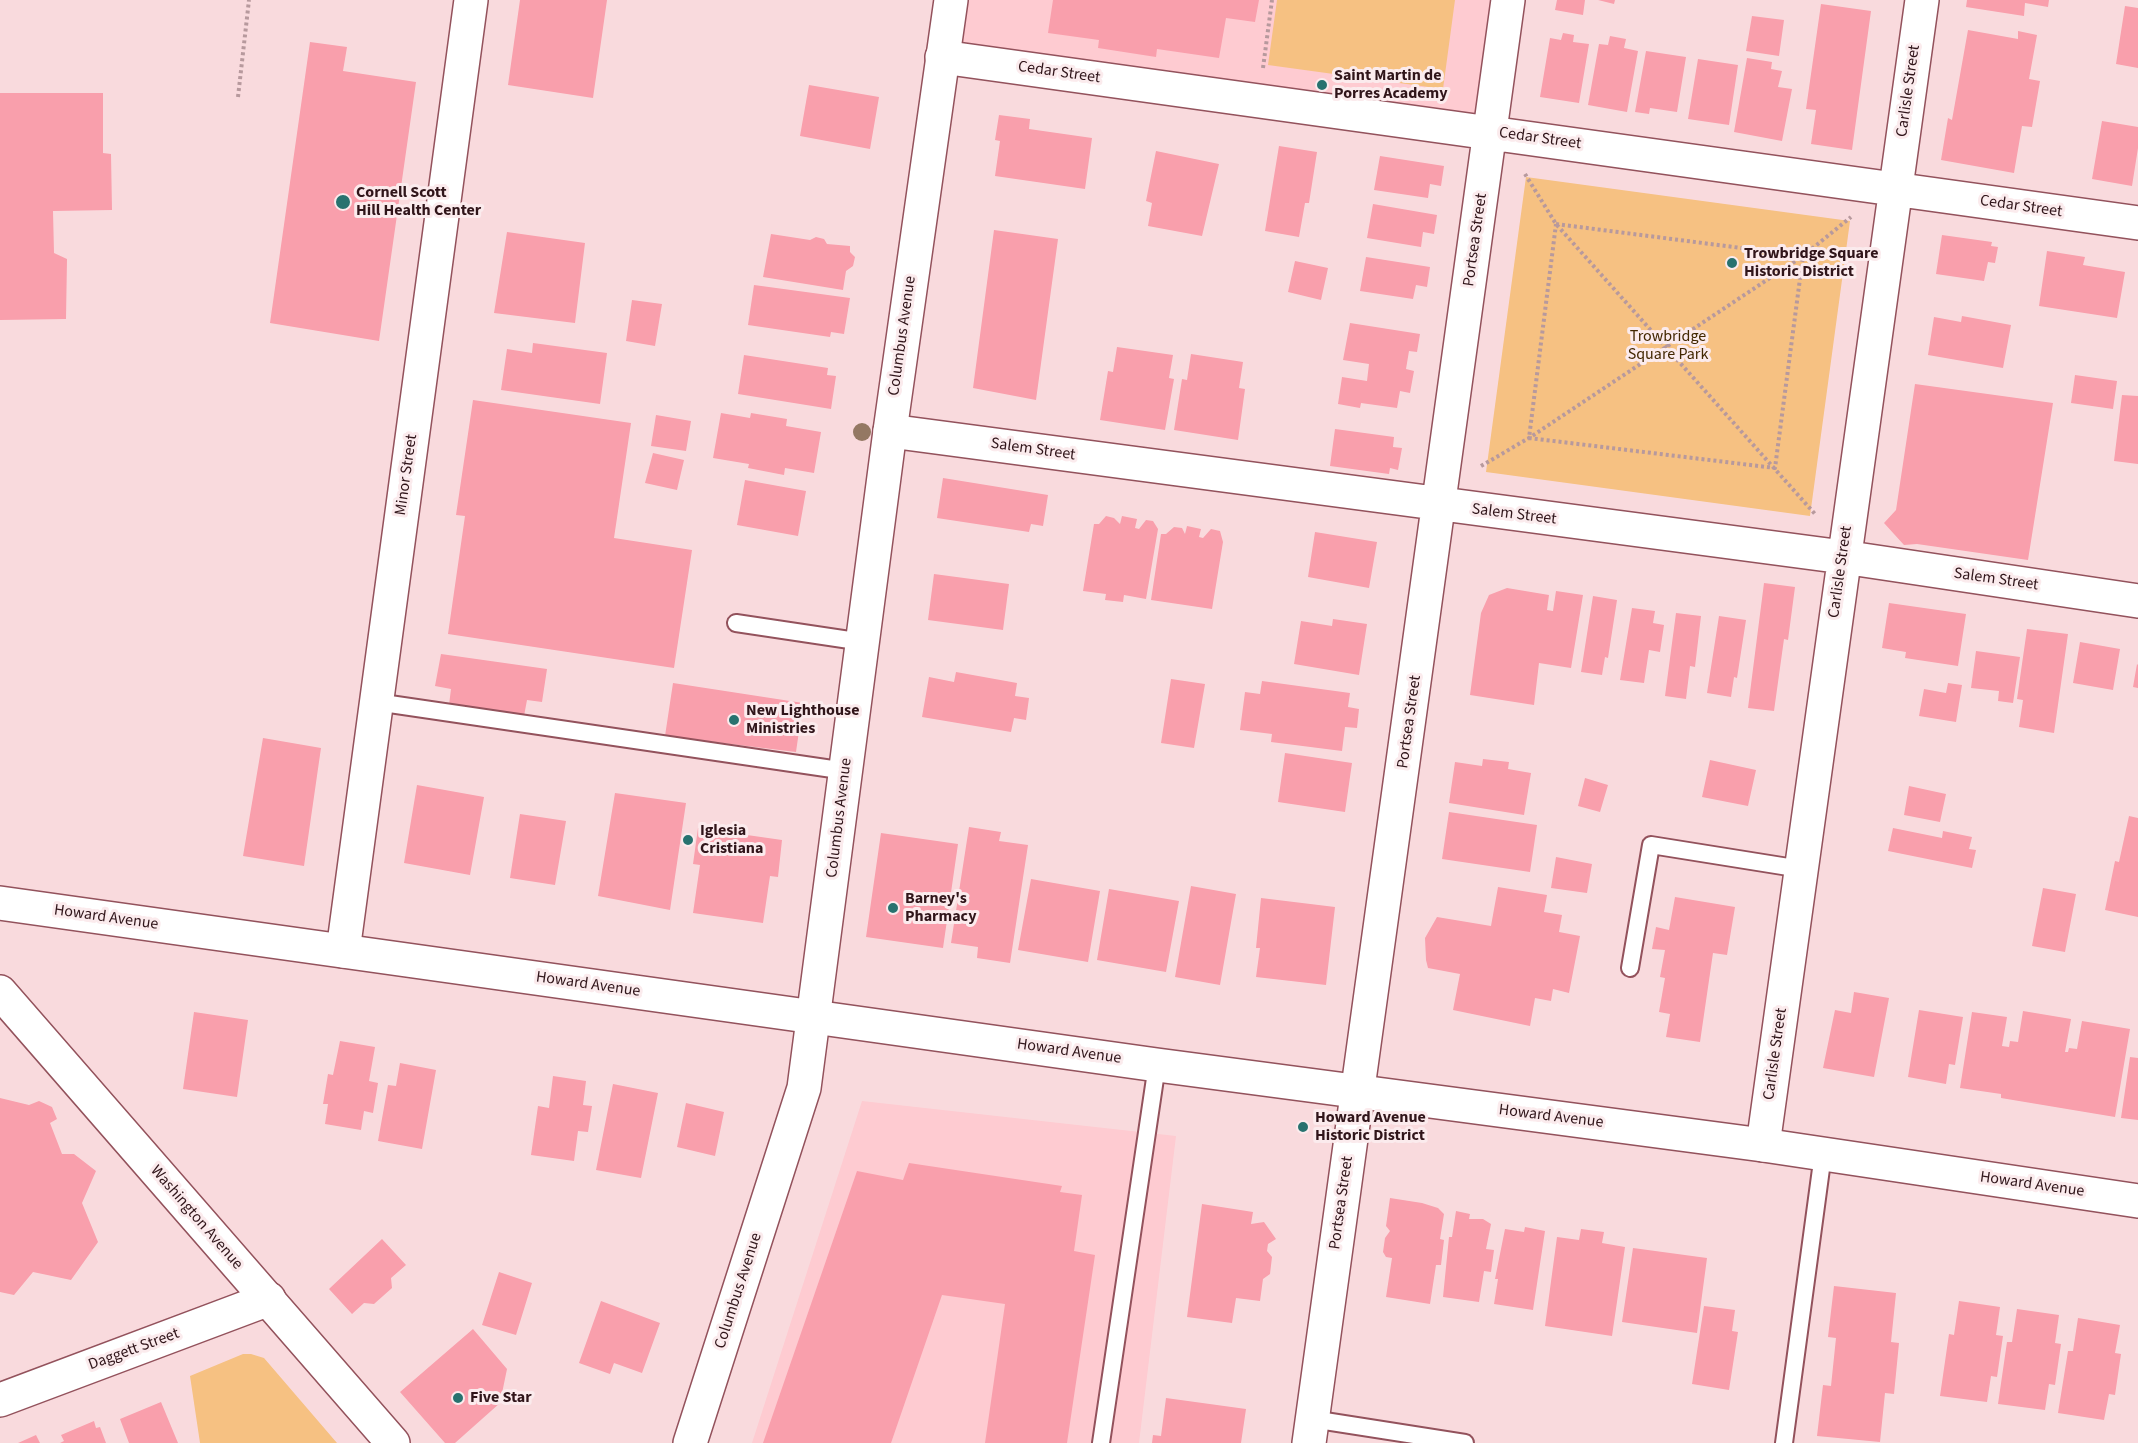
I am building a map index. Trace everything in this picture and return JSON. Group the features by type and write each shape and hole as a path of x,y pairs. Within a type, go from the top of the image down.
{"street":[{"name":"Minor Street","path":"343,951 471,0"},
{"name":"Columbus Avenue","path":"690,1443 804,1088 890,431 951,0"},
{"name":"Portsea Street","path":"1311,1431 1508,0"},
{"name":"Carlisle Street","path":"1763,1145 1922,0"},
{"name":"Cedar Street","path":"942,57 2138,223"},
{"name":"Salem Street","path":"890,431 1843,557 2138,601"},
{"name":"Howard Avenue","path":"0,903 1157,1065 1763,1145 2138,1201"},
{"name":"Washington Avenue","path":"0,992 393,1443"},
{"name":"Daggett Street","path":"0,1400 268,1299"}],"lane":[{"path":"736,623 863,642"},
{"path":"376,702 846,771"},
{"path":"1630,968 1651,845 1801,869"},
{"path":"1101,1443 1157,1065"},
{"path":"1784,1443 1823,1154"},
{"path":"1311,1431 1465,1443"}],"path":[{"path":"238,97 249,0"},
{"path":"1262,75 1272,0"},
{"path":"1524,172 1556,224 1816,515"},
{"path":"1481,466 1529,438 1803,255 1856,213"},
{"path":"1556,224 1803,255"},
{"path":"1529,438 1556,224"},
{"path":"1775,468 1803,255"},
{"path":"1529,438 1775,468"}],"shaded area":[{"name":"Saint Martin de Porres Academy","path":"951,0 1508,0 1491,132 942,57"},
{"path":"862,1101 1176,1136 1139,1443 752,1443"}],"green space":[{"path":"1277,0 1455,0 1443,89 1268,65"},
{"name":"Trowbridge Square Park","path":"1526,177 1850,221 1810,516 1486,472"},
{"path":"243,1354 264,1358 337,1443 200,1443 190,1376"}],"building":[{"path":"520,0 607,0 593,98 508,85"},
{"path":"1053,0 1259,0 1255,22 1226,18 1219,58 1157,49 1156,57 1098,48 1099,40 1048,33"},
{"path":"1557,0 1585,0 1583,15 1555,10"},
{"path":"1598,0 1615,0 1614,4"},
{"path":"1967,0 2049,0 2048,7 2025,3 2024,16 1966,7"},
{"path":"1821,4 1871,11 1852,150 1811,144 1816,110 1806,109"},
{"path":"2125,6 2138,8 2138,68 2116,64"},
{"path":"1752,16 1784,20 1779,56 1746,51"},
{"path":"1968,30 2018,39 2018,31 2037,35 2029,79 2040,81 2032,127 2022,126 2014,173 1941,160 1948,118 1952,120"},
{"path":"1563,33 1574,35 1573,42 1589,44 1579,103 1540,97 1550,38 1561,40"},
{"path":"1610,36 1626,39 1624,48 1638,51 1627,112 1588,105 1599,44 1608,45"},
{"name":"Cornell Scott Hill Health Center","path":"310,42 347,47 343,71 416,82 379,341 270,323"},
{"path":"1646,51 1686,57 1677,112 1650,108 1649,114 1635,112"},
{"path":"1747,58 1772,62 1771,69 1782,71 1778,87 1792,89 1782,141 1734,132"},
{"path":"1698,59 1738,65 1729,125 1688,119"},
{"path":"809,85 879,97 870,149 800,136"},
{"path":"0,93 103,93 103,153 111,154 112,210 53,211 54,253 67,259 66,319 0,320"},
{"path":"999,115 1030,119 1029,129 1092,138 1085,189 995,176 1000,141 995,140"},
{"path":"2102,121 2138,127 2138,148 2132,186 2092,179"},
{"path":"1279,146 1317,152 1309,203 1305,203 1299,237 1265,231"},
{"path":"1156,151 1219,164 1202,236 1148,226 1152,203 1146,201"},
{"path":"1380,156 1444,166 1441,186 1430,184 1428,198 1374,190"},
{"path":"1373,204 1437,215 1434,234 1423,232 1421,247 1367,238"},
{"path":"994,230 1058,239 1036,400 973,388"},
{"path":"507,232 585,243 575,323 494,313"},
{"path":"771,234 810,240 816,237 824,239 827,244 850,246 850,252 855,257 853,266 846,271 843,290 763,277"},
{"path":"1942,235 1992,242 1991,246 1998,247 1995,263 1988,262 1984,281 1936,274"},
{"path":"2047,251 2085,257 2083,265 2125,272 2117,318 2039,306"},
{"path":"1366,257 1430,267 1427,287 1416,285 1413,299 1360,291"},
{"path":"1295,261 1328,268 1321,300 1288,292"},
{"path":"754,285 850,298 844,334 831,332 830,337 748,325"},
{"path":"632,300 662,304 655,346 626,341"},
{"path":"1962,316 2011,325 2003,368 1928,355 1934,317 1961,322"},
{"path":"1350,323 1420,334 1417,352 1409,351 1406,369 1414,371 1410,393 1400,391 1397,408 1361,403 1360,408 1338,404 1342,377 1367,381 1369,364 1343,360"},
{"path":"533,343 607,353 600,404 501,390 507,349 532,353"},
{"path":"1117,347 1173,355 1169,378 1174,379 1165,430 1100,420 1108,371 1113,372"},
{"path":"1191,354 1243,362 1239,388 1245,389 1238,440 1174,430 1182,379 1187,380"},
{"path":"744,355 828,368 827,375 836,376 831,409 738,394"},
{"path":"2075,375 2117,381 2113,409 2071,403"},
{"path":"1915,384 2053,403 2028,560 1917,544 1904,545 1884,523 1896,510"},
{"path":"2122,395 2138,396 2138,464 2114,461"},
{"path":"473,400 631,423 614,538 692,550 674,668 448,634 465,516 456,515"},
{"path":"721,413 750,418 751,413 787,419 786,426 821,432 814,473 785,468 784,475 748,468 749,464 713,458"},
{"path":"656,415 691,421 686,451 651,446"},
{"path":"1335,429 1394,437 1393,447 1402,448 1398,470 1390,468 1389,474 1330,466"},
{"path":"653,453 684,460 677,490 645,483"},
{"path":"943,478 1048,495 1043,526 1031,524 1029,532 937,518"},
{"path":"745,480 806,491 798,536 737,525"},
{"path":"1106,516 1114,518 1120,524 1122,516 1137,519 1135,528 1139,529 1146,520 1153,521 1158,529 1146,599 1124,595 1123,602 1105,600 1106,594 1083,591 1094,524 1099,524"},
{"path":"1187,526 1201,529 1199,537 1203,538 1211,529 1220,531 1223,542 1212,609 1151,600 1161,534 1166,534 1174,527 1182,528 1185,534"},
{"path":"1315,532 1377,542 1369,588 1308,577"},
{"path":"934,574 1009,584 1003,630 928,620"},
{"path":"1764,583 1795,587 1788,640 1784,639 1774,711 1748,708"},
{"path":"1507,588 1549,595 1547,610 1553,611 1556,591 1583,595 1571,668 1539,663 1534,705 1470,695 1481,613 1489,595"},
{"path":"1593,596 1617,600 1608,658 1605,657 1602,675 1581,672"},
{"path":"1889,603 1966,614 1958,666 1905,658 1906,652 1882,648"},
{"path":"1632,608 1655,611 1653,623 1664,625 1660,652 1649,650 1644,683 1620,680"},
{"path":"1676,613 1701,616 1695,667 1690,666 1686,699 1665,696"},
{"path":"1719,616 1746,620 1737,678 1734,677 1731,697 1707,693"},
{"path":"1333,619 1367,624 1359,675 1294,664 1301,621 1332,626"},
{"path":"2027,629 2068,634 2054,733 2019,727 2023,700 2017,699"},
{"path":"2080,642 2120,649 2113,690 2073,683"},
{"path":"1976,651 2020,657 2013,703 1998,701 1999,691 1971,688"},
{"path":"441,654 547,669 542,702 527,700 524,716 449,705 451,689 435,686"},
{"path":"2138,665 2138,688 2133,687"},
{"path":"956,672 1017,683 1015,696 1029,698 1026,720 1014,718 1011,732 922,717 929,677 954,682"},
{"path":"1171,679 1205,684 1194,748 1161,743"},
{"path":"1262,681 1350,693 1348,707 1359,709 1357,728 1345,727 1342,751 1271,742 1272,734 1240,730 1245,692 1260,694"},
{"name":"New Lighthouse Ministries","path":"673,683 803,703 796,752 665,736"},
{"path":"1948,683 1962,685 1956,722 1919,716 1924,689 1946,693"},
{"path":"263,738 321,748 304,866 243,856"},
{"path":"1285,753 1352,763 1345,812 1278,802"},
{"path":"1483,759 1509,762 1508,769 1531,773 1524,815 1449,803 1455,762 1482,766"},
{"path":"1710,760 1756,770 1748,806 1702,797"},
{"path":"1585,778 1608,785 1600,812 1578,806"},
{"path":"417,785 484,797 470,875 404,863"},
{"path":"1909,786 1946,794 1940,822 1904,815"},
{"path":"615,793 686,803 670,910 598,896"},
{"path":"1449,812 1537,825 1530,872 1442,859"},
{"path":"520,814 566,821 555,885 510,878"},
{"path":"2129,816 2138,818 2138,917 2105,910 2115,861 2119,862"},
{"path":"969,827 1001,832 999,841 1028,845 1010,963 977,958 978,947 951,943"},
{"path":"698,828 782,840 778,877 770,876 763,923 693,913 700,865 693,864"},
{"path":"1893,828 1942,838 1943,831 1972,837 1969,849 1976,850 1972,868 1888,851"},
{"path":"881,833 958,844 943,948 866,937"},
{"path":"1556,857 1592,864 1587,893 1551,888"},
{"path":"1031,879 1100,891 1088,962 1018,950"},
{"path":"1191,886 1236,894 1220,985 1175,977"},
{"path":"1498,887 1547,895 1544,912 1562,915 1559,932 1580,936 1569,993 1553,989 1551,1001 1535,998 1530,1026 1453,1010 1460,974 1428,968 1426,960 1425,938 1437,917 1491,926"},
{"path":"2043,888 2076,894 2065,952 2032,946"},
{"path":"1109,889 1179,901 1166,972 1097,960"},
{"path":"1675,897 1735,907 1727,955 1713,953 1700,1042 1666,1037 1670,1014 1659,1012 1665,978 1660,977 1665,950 1652,949 1656,927 1669,930"},
{"path":"1261,898 1335,907 1326,985 1256,977 1260,948 1256,948"},
{"path":"1854,992 1889,998 1874,1077 1823,1068 1835,1010 1851,1013"},
{"path":"1919,1010 1963,1017 1955,1065 1949,1064 1946,1084 1908,1077"},
{"path":"2023,1011 2071,1019 2065,1052 2068,1052 2069,1048 2077,1049 2082,1021 2130,1029 2115,1117 2001,1098 2001,1094 1960,1088 1972,1012 2007,1017 2002,1046 2009,1047 2010,1041 2018,1042"},
{"path":"194,1012 248,1020 237,1097 183,1089"},
{"path":"340,1041 375,1047 369,1081 378,1083 373,1113 364,1111 361,1130 325,1124 328,1104 323,1104 328,1074 333,1075"},
{"path":"2130,1057 2138,1058 2138,1120 2121,1118"},
{"path":"400,1063 436,1070 422,1149 378,1141 388,1085 396,1086"},
{"path":"553,1076 586,1081 583,1105 592,1106 588,1132 578,1131 574,1161 531,1155 538,1106 549,1108"},
{"path":"613,1084 658,1093 641,1178 596,1170"},
{"path":"0,1098 29,1105 39,1101 52,1107 57,1119 50,1123 62,1154 74,1154 96,1171 82,1203 98,1242 71,1280 33,1272 14,1295 0,1292"},
{"path":"686,1103 724,1112 715,1156 677,1147"},
{"path":"909,1163 1062,1186 1060,1192 1082,1195 1074,1251 1095,1255 1067,1443 985,1443 1005,1304 942,1295 891,1443 763,1443 857,1171 903,1180"},
{"path":"1390,1198 1422,1203 1438,1208 1444,1214 1440,1239 1444,1240 1441,1265 1436,1265 1430,1304 1386,1297 1392,1258 1386,1257 1383,1252 1385,1238 1390,1231 1386,1226"},
{"path":"1202,1204 1253,1212 1251,1224 1264,1222 1276,1239 1268,1244 1267,1251 1272,1257 1270,1274 1263,1279 1260,1301 1236,1298 1232,1323 1187,1317"},
{"path":"1456,1211 1470,1214 1469,1219 1483,1219 1491,1224 1486,1249 1494,1250 1491,1272 1484,1271 1479,1302 1443,1297 1449,1237 1452,1237"},
{"path":"1525,1227 1545,1231 1533,1310 1494,1304 1498,1279 1495,1279 1505,1229 1524,1232"},
{"path":"1581,1229 1604,1232 1602,1243 1625,1247 1612,1336 1545,1326 1557,1237 1579,1240"},
{"path":"382,1239 406,1265 391,1278 392,1288 374,1304 364,1303 352,1314 329,1289"},
{"path":"1633,1248 1707,1258 1697,1333 1622,1322"},
{"path":"499,1272 532,1283 516,1335 482,1325"},
{"path":"1834,1286 1896,1293 1891,1342 1899,1343 1894,1394 1885,1393 1880,1442 1817,1436 1823,1385 1831,1386 1836,1338 1828,1337"},
{"path":"601,1301 660,1323 642,1373 614,1363 610,1374 579,1363"},
{"path":"1959,1301 2000,1307 1996,1335 2003,1336 1997,1377 1991,1376 1987,1402 1940,1396 1949,1334 1954,1335"},
{"path":"1704,1306 1735,1310 1732,1331 1738,1332 1729,1390 1692,1384"},
{"path":"2017,1309 2059,1315 2055,1343 2061,1344 2055,1385 2049,1384 2045,1410 1998,1404 2007,1342 2012,1342"},
{"path":"2078,1318 2120,1325 2115,1353 2121,1354 2115,1395 2109,1394 2104,1420 2058,1413 2068,1351 2073,1351"},
{"path":"473,1329 507,1369 500,1403 455,1443 445,1443 400,1392"},
{"path":"1166,1398 1246,1409 1241,1443 1152,1443 1153,1435 1161,1436"},
{"path":"161,1402 178,1443 129,1443 120,1419"},
{"path":"94,1421 96,1428 100,1427 106,1443 60,1443 64,1441 61,1435"},
{"path":"36,1435 40,1443 18,1443"}],"place":[{"name":"Saint Martin de Porres Academy","path":"1322,85"},
{"name":"Cornell Scott Hill Health Center","path":"343,202"},
{"name":"Trowbridge Square Historic District","path":"1732,263"},
{"name":"New Lighthouse Ministries","path":"734,720"},
{"name":"Iglesia Cristiana","path":"688,840"},
{"name":"Barney's Pharmacy","path":"893,908"},
{"name":"Howard Avenue Historic District","path":"1303,1127"},
{"name":"Five Star","path":"458,1398"}]}
